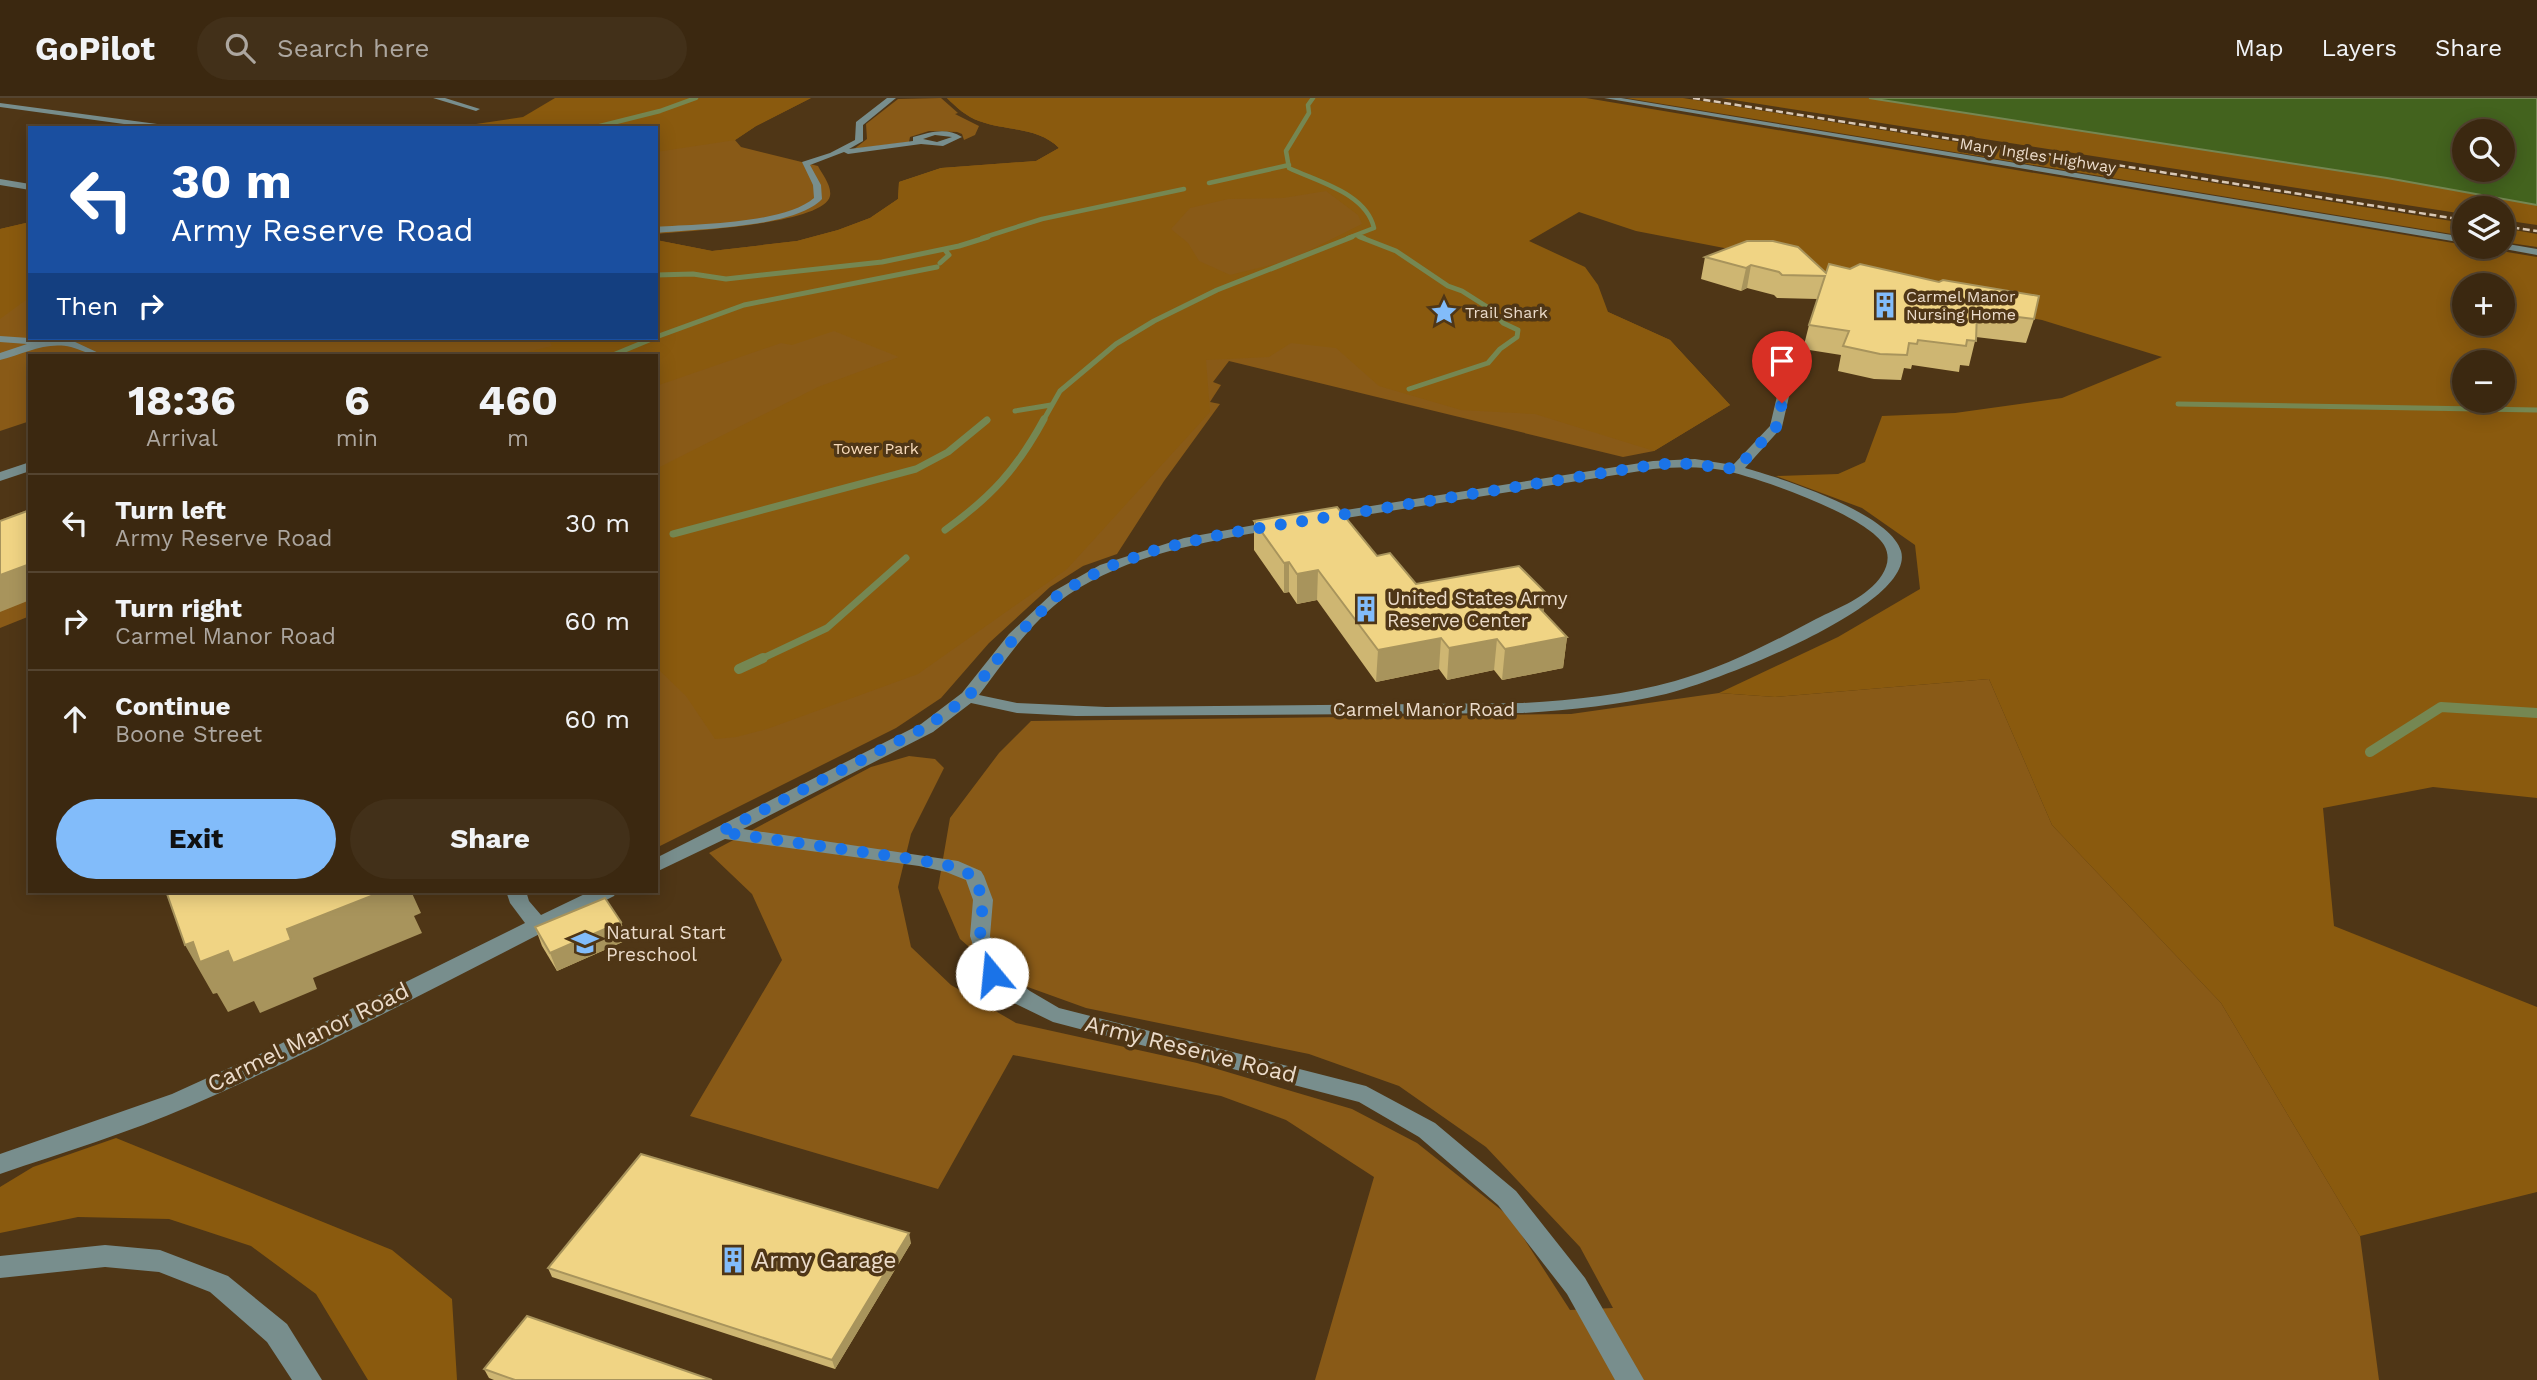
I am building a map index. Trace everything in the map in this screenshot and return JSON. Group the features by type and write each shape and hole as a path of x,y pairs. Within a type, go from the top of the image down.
{"street":[{"path":"0,103 13,98"},
{"path":"437,98 476,109"},
{"path":"833,155 859,141 859,124 892,98"},
{"name":"Mary Ingles Highway","path":"1608,98 2452,238"},
{"path":"0,103 158,126"},
{"path":"658,230 761,220 810,206 818,199 819,192 805,164 833,155 920,142"},
{"path":"0,182 28,187"},
{"path":"2515,248 2537,252"},
{"path":"1,338 26,328"},
{"path":"1,338 28,339"},
{"path":"0,357 50,340 73,344 95,354"},
{"path":"658,865 926,727 968,697 1015,637 1060,593 1105,568 1189,541 1653,465 1678,463 1736,469 1776,427 1787,379"},
{"path":"0,477 28,467"},
{"name":"Carmel Manor Road","path":"968,697 1015,708 1108,710 1532,709 1663,690 1696,681 1780,645 1844,611 1878,589 1894,573 1892,546 1882,534 1799,490 1736,469"},
{"name":"Army Reserve Road","path":"720,832 951,866 974,876 983,900 980,936 992,974 1022,997 1053,1014 1366,1095 1427,1130 1507,1198 1576,1286 1630,1380"},
{"path":"517,893 520,902 537,924"},
{"name":"Carmel Manor Road","path":"0,1164 180,1100 268,1060 603,893"},
{"path":"0,1268 105,1256 160,1261 219,1284 277,1334 309,1380"}],"green space":[{"path":"555,98 811,98 735,140 658,152 658,126 462,126 523,117"},
{"path":"811,98 735,140 741,147 818,166 828,184 830,196 822,206 779,220 658,234 658,126 581,126"},
{"path":"941,98 958,113 955,114 979,126 975,135 964,140 962,134 957,132 929,131 910,137 909,142 854,149 867,139 866,124 898,99"},
{"name":"Tower Park","path":"947,98 1586,98 1530,198 1513,269 1670,340 1730,405 1654,451 1623,457 1229,361 1213,382 1221,385 1210,402 1220,404 1164,481 1117,554 1083,566 1050,587 989,643 941,698 896,728 658,847 658,354 28,354 28,422 0,431 0,229 28,222 28,340 658,340 658,240 712,251 797,241 870,218 898,199 899,182 941,168 1036,161 1059,148 1041,136 989,124 962,111"},
{"path":"947,98 1586,98 2452,243 2452,259 2515,259 2515,253 2537,257 2537,798 2433,787 2323,808 2334,926 2537,1007 2537,1192 2360,1236 2221,1003 2052,825 1989,679 1775,697 1719,693 1838,637 1920,589 1915,545 1862,508 1776,476 1838,474 1865,462 1882,416 1955,413 2062,398 2162,357 2042,320 1839,284 1802,263 1636,231 1579,212 1529,241 1585,267 1598,285 1608,312 1670,340 1730,405 1654,451 1535,414 1461,410 1379,386 1336,348 1291,343 1269,357 1206,360 1210,412 1067,569 918,674 767,729 715,739 686,696 658,669 658,468 818,387 899,357 834,331 792,345 781,343 658,385 658,354 519,354 552,346 549,340 658,340 658,240 712,251 797,241 870,218 898,199 899,182 941,168 1036,161 1059,148 1041,136 975,119","holes":["1326,191 1358,215 1362,224 1288,261 1230,275 1199,261 1188,243 1171,229 1190,208 1228,199 1283,198"]},
{"path":"1626,98 1683,98 2452,221 2452,234"},
{"path":"1721,98 1869,98 2387,178 2487,196 2452,196 2452,212"},
{"path":"2515,201 2537,205 2537,225 2515,222"},
{"path":"28,222 28,298 0,319 0,229"},
{"path":"2515,230 2537,234 2537,247 2515,244"},
{"path":"28,510 28,617 0,628 0,520"},
{"path":"1989,679 2052,825 2221,1003 2360,1236 2379,1380 1315,1380 1374,1177 1286,1120 1221,1096 1013,1055 938,1189 690,1116 782,960 752,894 709,853 871,767 909,756 935,759 944,768 911,834 898,887 911,947 951,985 1016,1023 1197,1063 1352,1109 1417,1143 1510,1217 1570,1310 1613,1308 1580,1247 1486,1147 1399,1086 1309,1054 1086,1008 1006,979 960,939 938,888 950,818 999,753 1031,721 1571,714 1719,693 1775,697"},
{"path":"116,1138 392,1250 452,1299 457,1380 368,1380 316,1294 251,1246 169,1219 78,1217 0,1233 0,1187 33,1167"}],"shaded area":[{"path":"1869,98 2537,98 2537,205 2515,201 2515,196 2487,196 2387,178"}],"building":[{"path":"1747,241 1773,241 1798,247 1826,273 1829,264 1850,269 1860,264 1939,282 1943,280 2039,296 2034,319 1977,312 1976,341 1967,340 1966,346 1918,340 1917,344 1909,343 1907,355 1880,354 1843,346 1849,331 1809,325 1825,276 1782,275 1751,265 1746,268 1705,257"},
{"path":"1337,507 1377,556 1390,553 1416,584 1519,566 1546,593 1528,596 1567,637 1505,649 1497,639 1449,648 1441,638 1378,650 1318,570 1297,574 1289,562 1284,563 1254,521"},
{"path":"28,511 28,565 0,575 0,521"},
{"path":"167,893 379,893 287,929 291,940 233,963 228,951 200,962 193,942 185,945"},
{"path":"605,898 621,922 550,953 535,927"},
{"name":"Army Garage","path":"641,1154 909,1233 832,1360 548,1268"},
{"path":"527,1316 712,1380 515,1380 484,1369"}],"waterway":[{"path":"600,126 660,111 696,98"},
{"path":"1288,165 1286,151 1309,113 1308,105 1313,98"},
{"path":"1209,183 1288,165"},
{"path":"1288,165 1289,168 1339,190 1361,206 1374,228 1348,238"},
{"path":"982,238 1042,219 1184,189"},
{"path":"1358,236 1364,238"},
{"path":"658,275 693,274 726,279 882,262 959,246 988,237"},
{"path":"1043,421 1060,391 1116,344 1154,321 1217,290 1352,237"},
{"path":"1360,237 1396,251 1448,286 1462,291 1492,310 1503,323 1518,330 1517,337 1500,349 1488,363 1409,389"},
{"path":"940,263 949,255 945,250"},
{"path":"658,336 744,305 937,267"},
{"path":"615,354 649,340"},
{"path":"2178,404 2537,410"},
{"path":"1015,411 1051,405"},
{"path":"945,530 1002,481 1024,453 1044,419"},
{"path":"673,534 916,469 948,452 987,420"},
{"path":"759,660 827,628 906,558"},
{"path":"739,669 763,658"},
{"path":"2370,752 2441,707 2537,713"}],"railway":[{"path":"1693,98 2452,218"},
{"path":"2515,228 2537,231"}],"place":[{"name":"Carmel Manor Nursing Home","path":"1885,305"},
{"name":"Trail Shark","path":"1444,312"},
{"name":"United States Army Reserve Center","path":"1366,609"},
{"name":"Natural Start Preschool","path":"585,943"},
{"name":"Army Garage","path":"733,1260"}],"route":[{"path":"992,974 980,936 983,900 974,876 951,866 919,860 720,832 926,727 952,710 968,697 1015,637 1060,593 1105,568 1158,549 1215,535 1448,497 1653,465 1678,463 1736,469 1776,427 1782,403"}]}
